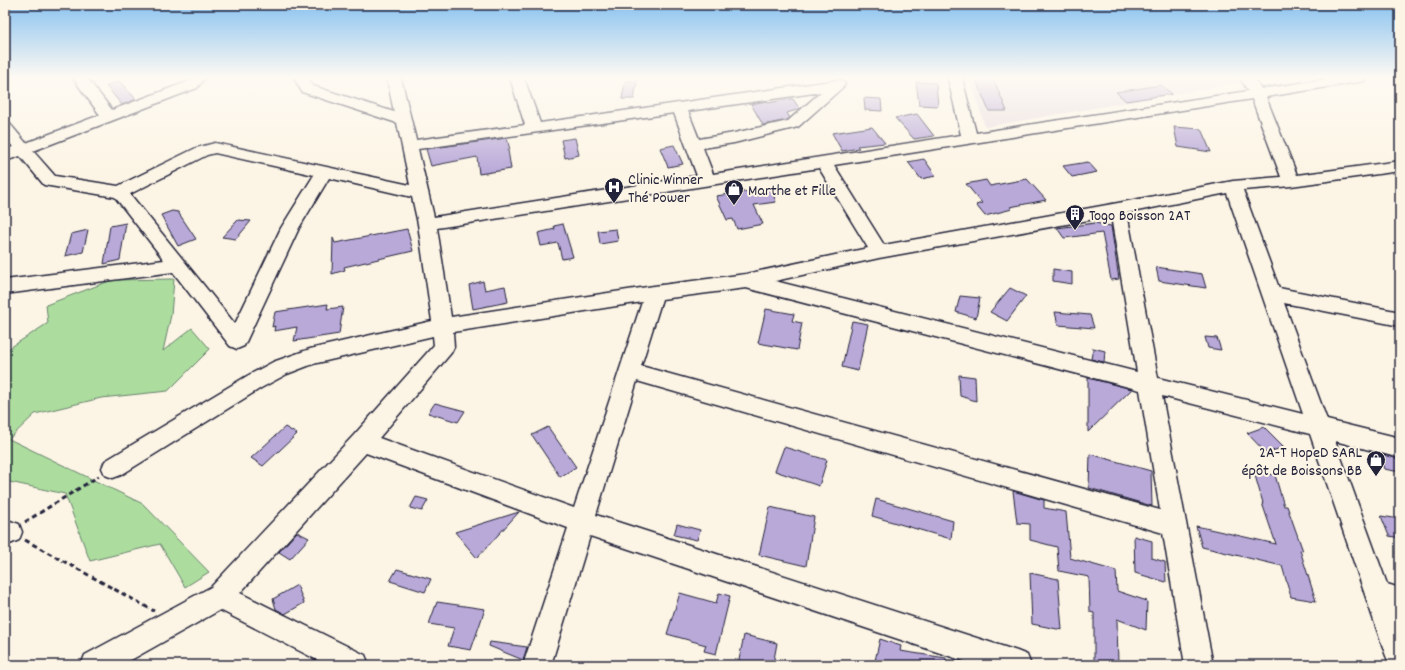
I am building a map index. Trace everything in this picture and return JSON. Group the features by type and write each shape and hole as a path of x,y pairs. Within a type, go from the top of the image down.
{"street":[{"path":"104,109 109,116"},
{"path":"5,156 127,109"},
{"path":"369,109 402,120"},
{"path":"95,665 220,596 362,442 444,347 443,326 428,224 400,109"},
{"path":"528,109 534,128"},
{"path":"409,146 663,109"},
{"path":"680,109 706,180"},
{"path":"693,145 734,138 793,124 809,109"},
{"path":"963,109 970,139"},
{"path":"428,224 1160,109"},
{"path":"1263,109 1291,181"},
{"path":"5,127 50,181 120,192 208,148 215,148 421,192"},
{"path":"824,162 878,252"},
{"path":"113,468 254,382 280,368 310,357 443,326 654,293 746,281 878,252 1118,209 1233,186 1291,181 1400,166"},
{"path":"120,192 178,265 226,329 237,341 290,228 324,172"},
{"path":"1233,186 1319,427 1388,598 1400,656"},
{"path":"1118,209 1199,665"},
{"path":"5,286 178,265"},
{"path":"746,281 1400,448"},
{"path":"538,665 654,293"},
{"path":"1272,294 1400,319"},
{"path":"629,371 1174,525"},
{"path":"362,442 582,522 1017,665"},
{"path":"220,596 354,665"}],"path":[{"path":"7,532 113,468"},
{"path":"7,532 175,622"}],"shaded area":[{"path":"980,109 1087,109 985,127"}],"green space":[{"path":"174,279 171,315 163,351 192,328 210,349 168,391 101,398 35,414 9,439 143,504 209,572 185,587 160,544 90,561 65,494 5,481 5,351 48,323 46,305 112,280"}],"building":[{"path":"754,109 799,109 787,113 790,118 787,120 763,125"},
{"path":"882,109 882,111 865,110"},
{"path":"988,109 1006,109 1007,111 989,111"},
{"path":"917,114 934,136 914,139 895,118"},
{"path":"872,127 885,143 857,146 859,148 842,151 832,133"},
{"path":"1174,127 1201,129 1211,152 1178,147"},
{"path":"507,138 510,150 508,150 511,169 479,174 477,157 431,166 426,149"},
{"path":"575,138 579,155 565,158 561,140"},
{"path":"674,145 683,164 668,167 660,148"},
{"path":"924,159 936,176 921,179 908,162"},
{"path":"1088,162 1097,172 1072,177 1063,166"},
{"path":"1027,179 1046,200 1010,207 1012,209 985,216 976,205 982,203 966,184 986,180 990,186"},
{"path":"771,188 776,202 754,205 763,224 737,229 733,219 727,220 716,196"},
{"path":"172,211 178,212 196,239 178,246 161,215"},
{"path":"238,220 251,221 236,239 222,237"},
{"path":"126,223 120,260 104,264 110,226"},
{"path":"1095,223 1111,226 1119,279 1111,280 1102,233 1064,238 1057,228"},
{"path":"563,224 573,257 562,259 558,243 541,246 538,233 555,229 554,226"},
{"path":"407,229 413,251 344,267 345,270 332,274 333,238 335,243"},
{"path":"616,229 618,241 600,244 598,231"},
{"path":"88,230 83,252 65,256 71,234"},
{"path":"1156,267 1202,274 1206,288 1159,281"},
{"path":"1053,269 1072,272 1072,284 1053,281"},
{"path":"483,281 485,290 505,286 508,302 473,309 469,285"},
{"path":"1010,288 1026,296 1007,321 990,312"},
{"path":"960,296 980,298 976,318 956,312"},
{"path":"328,304 327,309 343,307 339,334 294,341 297,327 274,331 275,326 272,327 275,312"},
{"path":"766,309 794,314 792,321 802,323 797,350 758,343"},
{"path":"1055,312 1090,315 1094,328 1058,325"},
{"path":"852,321 868,324 858,371 842,367"},
{"path":"1205,337 1217,338 1221,350 1208,348"},
{"path":"1093,348 1105,351 1104,362 1091,359"},
{"path":"959,375 975,377 976,401 960,396"},
{"path":"1088,378 1132,389 1088,432"},
{"path":"435,403 465,411 458,422 428,413"},
{"path":"285,427 297,434 263,466 251,458"},
{"path":"548,427 576,467 560,477 532,435"},
{"path":"1264,427 1284,447 1266,453 1247,433"},
{"path":"784,447 827,460 819,486 775,471"},
{"path":"1090,454 1151,471 1152,506 1089,488"},
{"path":"1379,454 1400,459 1400,472 1384,469"},
{"path":"1254,472 1275,475 1284,506 1287,506 1303,551 1300,550 1316,601 1291,597 1282,566 1202,547 1196,526 1276,544 1262,503"},
{"path":"1013,491 1044,500 1044,508 1066,512 1070,558 1116,571 1117,591 1147,601 1146,630 1117,619 1118,665 1094,665 1094,613 1090,612 1089,577 1059,571 1057,547 1030,540 1030,524 1017,523"},
{"path":"416,497 428,500 422,511 410,508"},
{"path":"876,499 953,521 951,539 872,516"},
{"path":"770,507 814,517 806,566 759,555"},
{"path":"519,512 477,558 455,532"},
{"path":"1381,516 1400,519 1400,538 1389,536"},
{"path":"677,524 700,530 697,540 674,535"},
{"path":"297,532 309,538 290,559 279,552"},
{"path":"1134,536 1152,541 1152,558 1165,562 1166,582 1135,573"},
{"path":"397,569 431,579 425,592 390,581"},
{"path":"1030,573 1058,579 1062,630 1032,624"},
{"path":"297,585 304,603 285,614 276,609 273,599"},
{"path":"680,593 716,603 719,593 730,596 716,654 704,651 706,645 667,634"},
{"path":"437,602 485,609 471,650 448,646 454,628 429,624"},
{"path":"744,635 777,643 773,665 738,665"},
{"path":"880,639 901,646 900,651 946,658 946,665 874,665"},
{"path":"490,642 527,647 523,660 489,646"}],"place":[{"name":"Clinic Winner Thé Power","path":"614,204"},
{"name":"Marthe et Fille","path":"734,206"},
{"name":"Togo Boisson 2AT","path":"1075,231"},
{"name":"2A-T HopeD SARL épôt de Boissons BB","path":"1376,477"}]}
